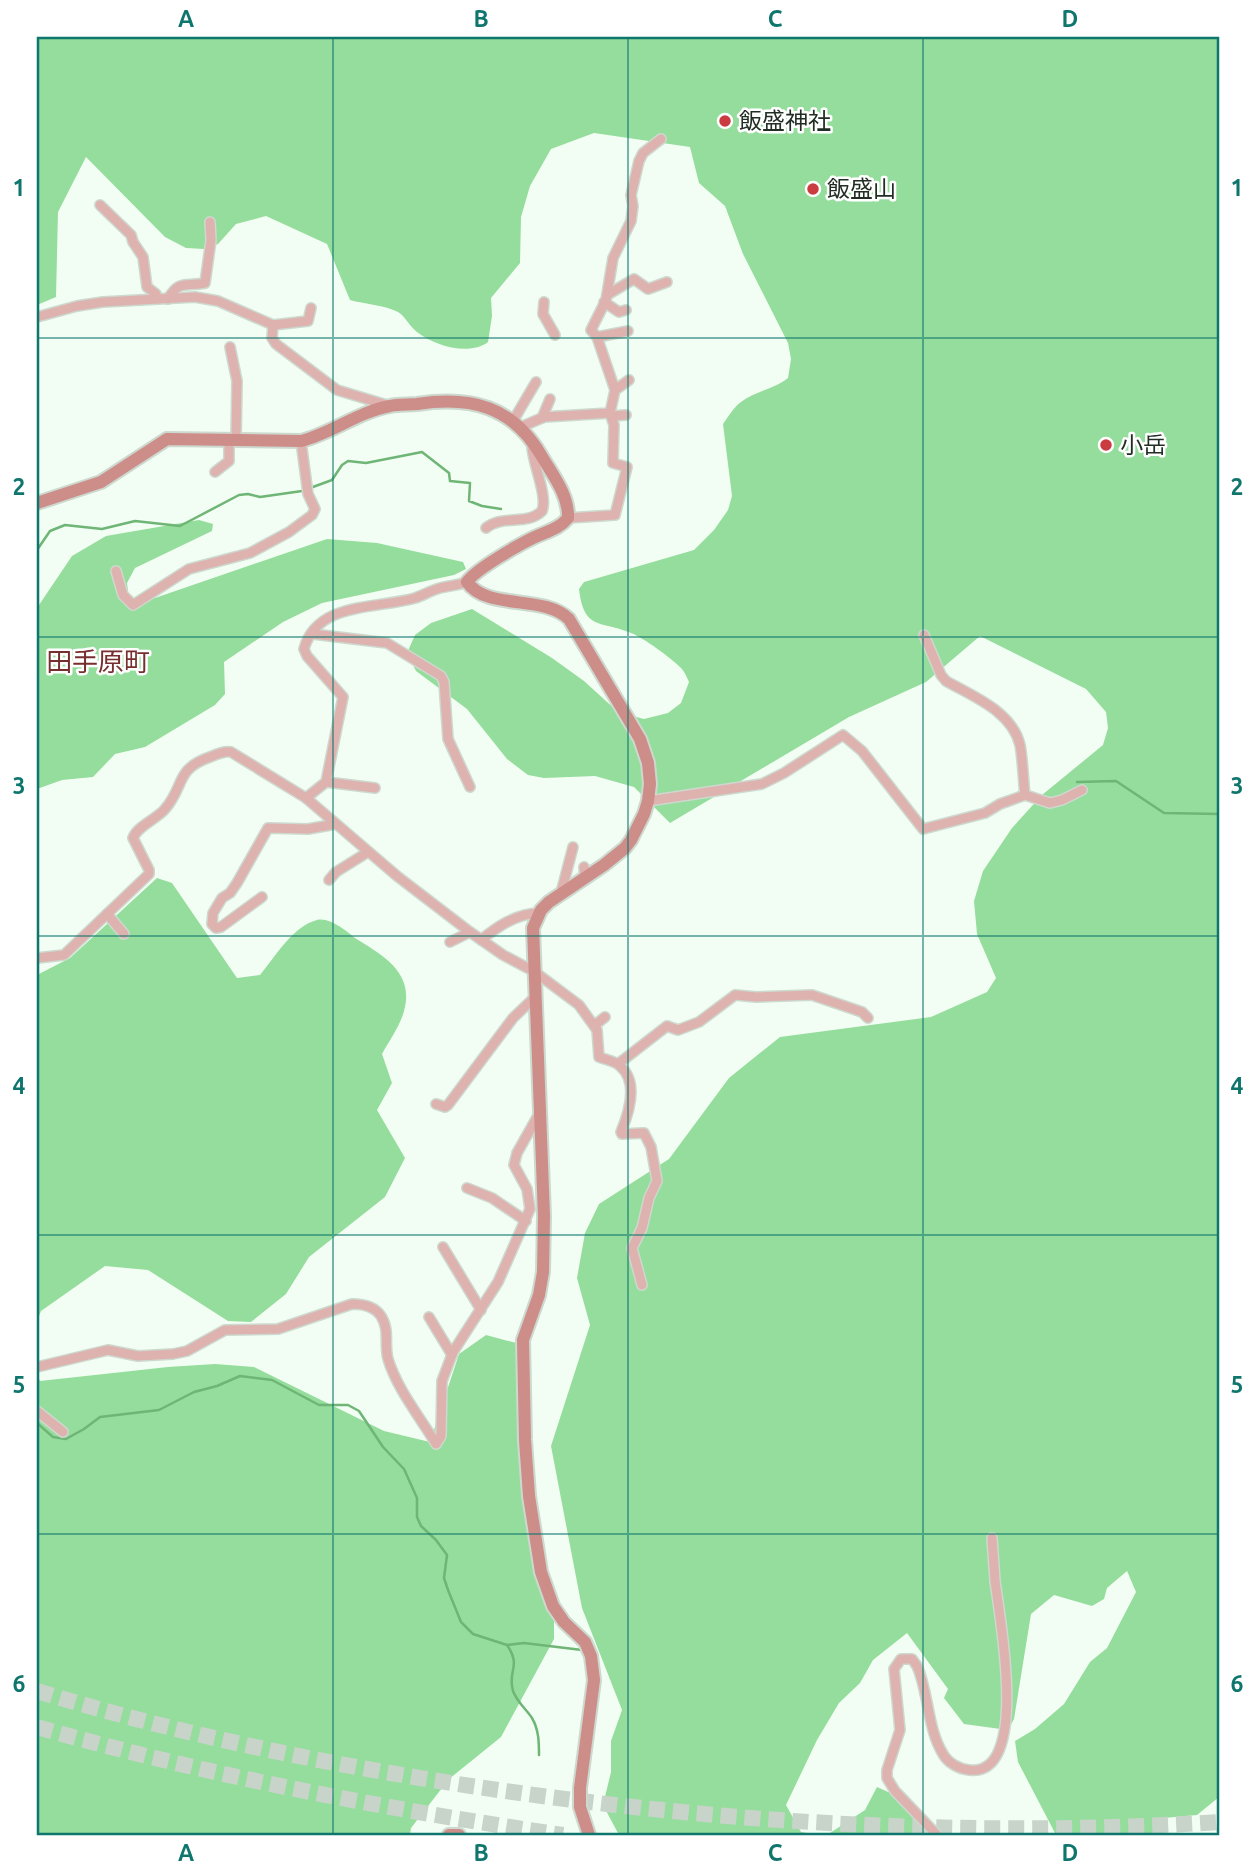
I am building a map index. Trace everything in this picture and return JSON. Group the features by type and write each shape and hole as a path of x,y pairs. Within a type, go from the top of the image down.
{"street":[{"path":"306,798 326,782 343,697 303,649 318,626 333,615 352,609 414,598 467,582 475,572 533,538 557,528 568,518 615,515 627,467 613,463 614,425 610,415 614,390 597,337 591,330 606,299 613,258 631,221 631,195 639,161 643,153 660,139"},
{"path":"100,205 131,235 143,257 147,287 157,299"},
{"path":"168,299 175,287 181,284 205,283 211,240 210,222"},
{"path":"606,299 634,279 648,289 667,282"},
{"path":"37,317 103,302 207,298 273,325 308,321 311,308"},
{"path":"606,299 619,312 626,310"},
{"path":"544,302 543,314 555,335"},
{"path":"273,325 272,338 276,344 337,390 390,406"},
{"path":"597,337 628,331"},
{"path":"215,472 229,461 233,439 237,381 230,347"},
{"path":"614,390 629,380"},
{"path":"517,424 536,382"},
{"path":"542,418 550,400"},
{"path":"37,503 101,482 167,439 300,441 390,406 462,402 484,407 517,424 535,444 566,502 568,518"},
{"path":"517,424 542,418 626,415"},
{"path":"116,571 126,600 133,605 189,569 250,553 289,532 313,513 315,505 307,490 300,441"},
{"path":"486,528 496,521 531,519 542,511 544,500 533,460 532,447 535,444"},
{"path":"467,582 480,593 555,609 569,619 640,739 649,770 648,802 627,845 615,857 584,872 539,914 533,928 544,1216 543,1272 539,1295 523,1340 524,1440 529,1496 541,1572 554,1606 564,1622 584,1642 591,1656 594,1680 580,1788 580,1807 589,1835"},
{"path":"313,634 387,643 440,676 444,682 448,739 470,787"},
{"path":"924,635 946,681 987,704 1003,717 1014,732 1019,742 1025,795"},
{"path":"648,802 762,784 843,735 862,751 923,829 985,813 1025,795 1050,803 1082,789"},
{"path":"37,958 64,955 149,874 133,838 135,833 168,807 183,775 195,763 227,751 231,752 306,798 397,876 470,932 535,972 579,1005 598,1035 599,1057 618,1064 628,1077 629,1109 621,1132 624,1136 644,1133 651,1147 656,1169 657,1181 649,1198 642,1228 632,1248 642,1285"},
{"path":"326,782 375,788"},
{"path":"262,897 221,927 216,928 212,924 222,898 230,893 237,883 268,828 308,829 336,824"},
{"path":"329,880 336,872 368,852"},
{"path":"561,893 569,853"},
{"path":"107,914 124,934"},
{"path":"481,940 503,924 526,914 539,914"},
{"path":"450,942 470,932"},
{"path":"618,1064 667,1026 678,1030 699,1022 735,995 812,995 862,1012 868,1018"},
{"path":"436,1104 445,1107 448,1105 513,1018 535,997"},
{"path":"594,1025 605,1017"},
{"path":"37,1367 108,1350 138,1356 173,1354 187,1351 225,1330 278,1329 358,1304 368,1306 381,1316 387,1334 388,1359 403,1390 436,1444 441,1436 442,1381 452,1355 498,1282 527,1221 530,1209 527,1189 514,1164 517,1153 539,1114"},
{"path":"467,1188 492,1198 527,1221"},
{"path":"443,1247 481,1310"},
{"path":"429,1317 452,1355"},
{"path":"37,1411 63,1432"},
{"path":"937,1835 895,1791 887,1777 900,1730 894,1669 901,1659 912,1659 917,1666 944,1756 961,1769 982,1770 990,1765 1000,1746 1007,1721 1004,1644 992,1538"},
{"path":"449,1835 459,1835"}],"green space":[{"path":"37,37 1219,37 1219,1797 1197,1815 1164,1818 1161,1835 1055,1833 1018,1762 1015,1741 1035,1729 1064,1704 1090,1662 1107,1648 1136,1592 1127,1571 1107,1588 1104,1599 1092,1606 1054,1595 1031,1614 1014,1719 1008,1730 964,1724 944,1698 948,1689 907,1633 873,1660 860,1683 839,1703 817,1740 786,1805 801,1832 821,1835 619,1835 603,1805 611,1772 611,1741 622,1710 582,1608 551,1446 590,1325 577,1278 585,1233 599,1204 669,1159 729,1078 780,1037 931,1017 987,992 996,978 977,934 974,901 983,871 1012,828 1042,795 1103,745 1108,728 1106,712 1086,689 980,636 926,682 849,717 670,823 634,787 595,776 544,778 528,775 507,759 467,709 416,671 407,653 415,635 431,623 472,609 552,658 584,681 618,712 644,719 668,713 681,703 689,682 684,671 636,636 589,618 581,602 579,589 584,582 694,550 714,530 728,510 732,496 723,424 741,402 788,378 791,359 788,343 743,254 725,206 699,183 690,147 594,133 551,149 530,186 521,217 520,263 491,298 492,316 488,342 472,348 442,345 414,330 398,312 350,300 327,244 266,216 236,224 218,244 204,249 186,248 165,237 86,157 58,212 56,297 37,305"},
{"path":"199,520 213,524 212,531 135,568 127,583 129,599 155,598 327,539 377,543 463,562 466,569 454,575 322,603 283,622 224,662 225,694 215,705 145,747 115,754 93,777 62,780 37,789 37,608 72,556 106,536"},
{"path":"157,878 172,883 237,978 260,975 292,935 317,920 342,928 394,966 405,986 406,997 400,1022 382,1054 392,1083 377,1110 405,1158 385,1197 309,1257 286,1294 251,1322 228,1321 148,1270 105,1266 41,1311 37,1321 37,975 70,958"},
{"path":"486,1335 516,1343 534,1544 554,1621 554,1639 501,1737 449,1779 411,1828 410,1835 37,1835 37,1374 40,1381 168,1367 215,1364 254,1367 384,1431 430,1442 459,1354"},
{"path":"877,1787 906,1800 923,1835 827,1835 865,1810"}],"waterway":[{"path":"37,550 50,531 65,525 102,529 135,521 180,526 239,495 260,497 302,491 332,480 348,461 366,463 422,452 449,473 450,481 470,483 469,501 501,509"},
{"path":"1077,782 1116,781 1164,813 1219,814"},
{"path":"37,1423 53,1437 66,1439 100,1417 159,1410 194,1392 240,1376 272,1380 319,1405 348,1405 359,1411 383,1447 404,1469 417,1498 417,1517 421,1526 447,1555 444,1578 461,1622 473,1634 507,1645 524,1643 582,1650"},
{"path":"507,1645 514,1664 513,1691 534,1723 539,1755"}],"tunnel":[{"path":"37,1691 144,1721 307,1758 564,1799 750,1818 844,1824 1031,1828 1219,1822"},
{"path":"37,1727 167,1761 298,1790 563,1835"}],"place":[{"name":"飯盛神社","path":"725,121"},
{"name":"飯盛山","path":"813,189"},
{"name":"小岳","path":"1106,445"}],"district":[{"name":"田手原町","path":"98,662"}]}
